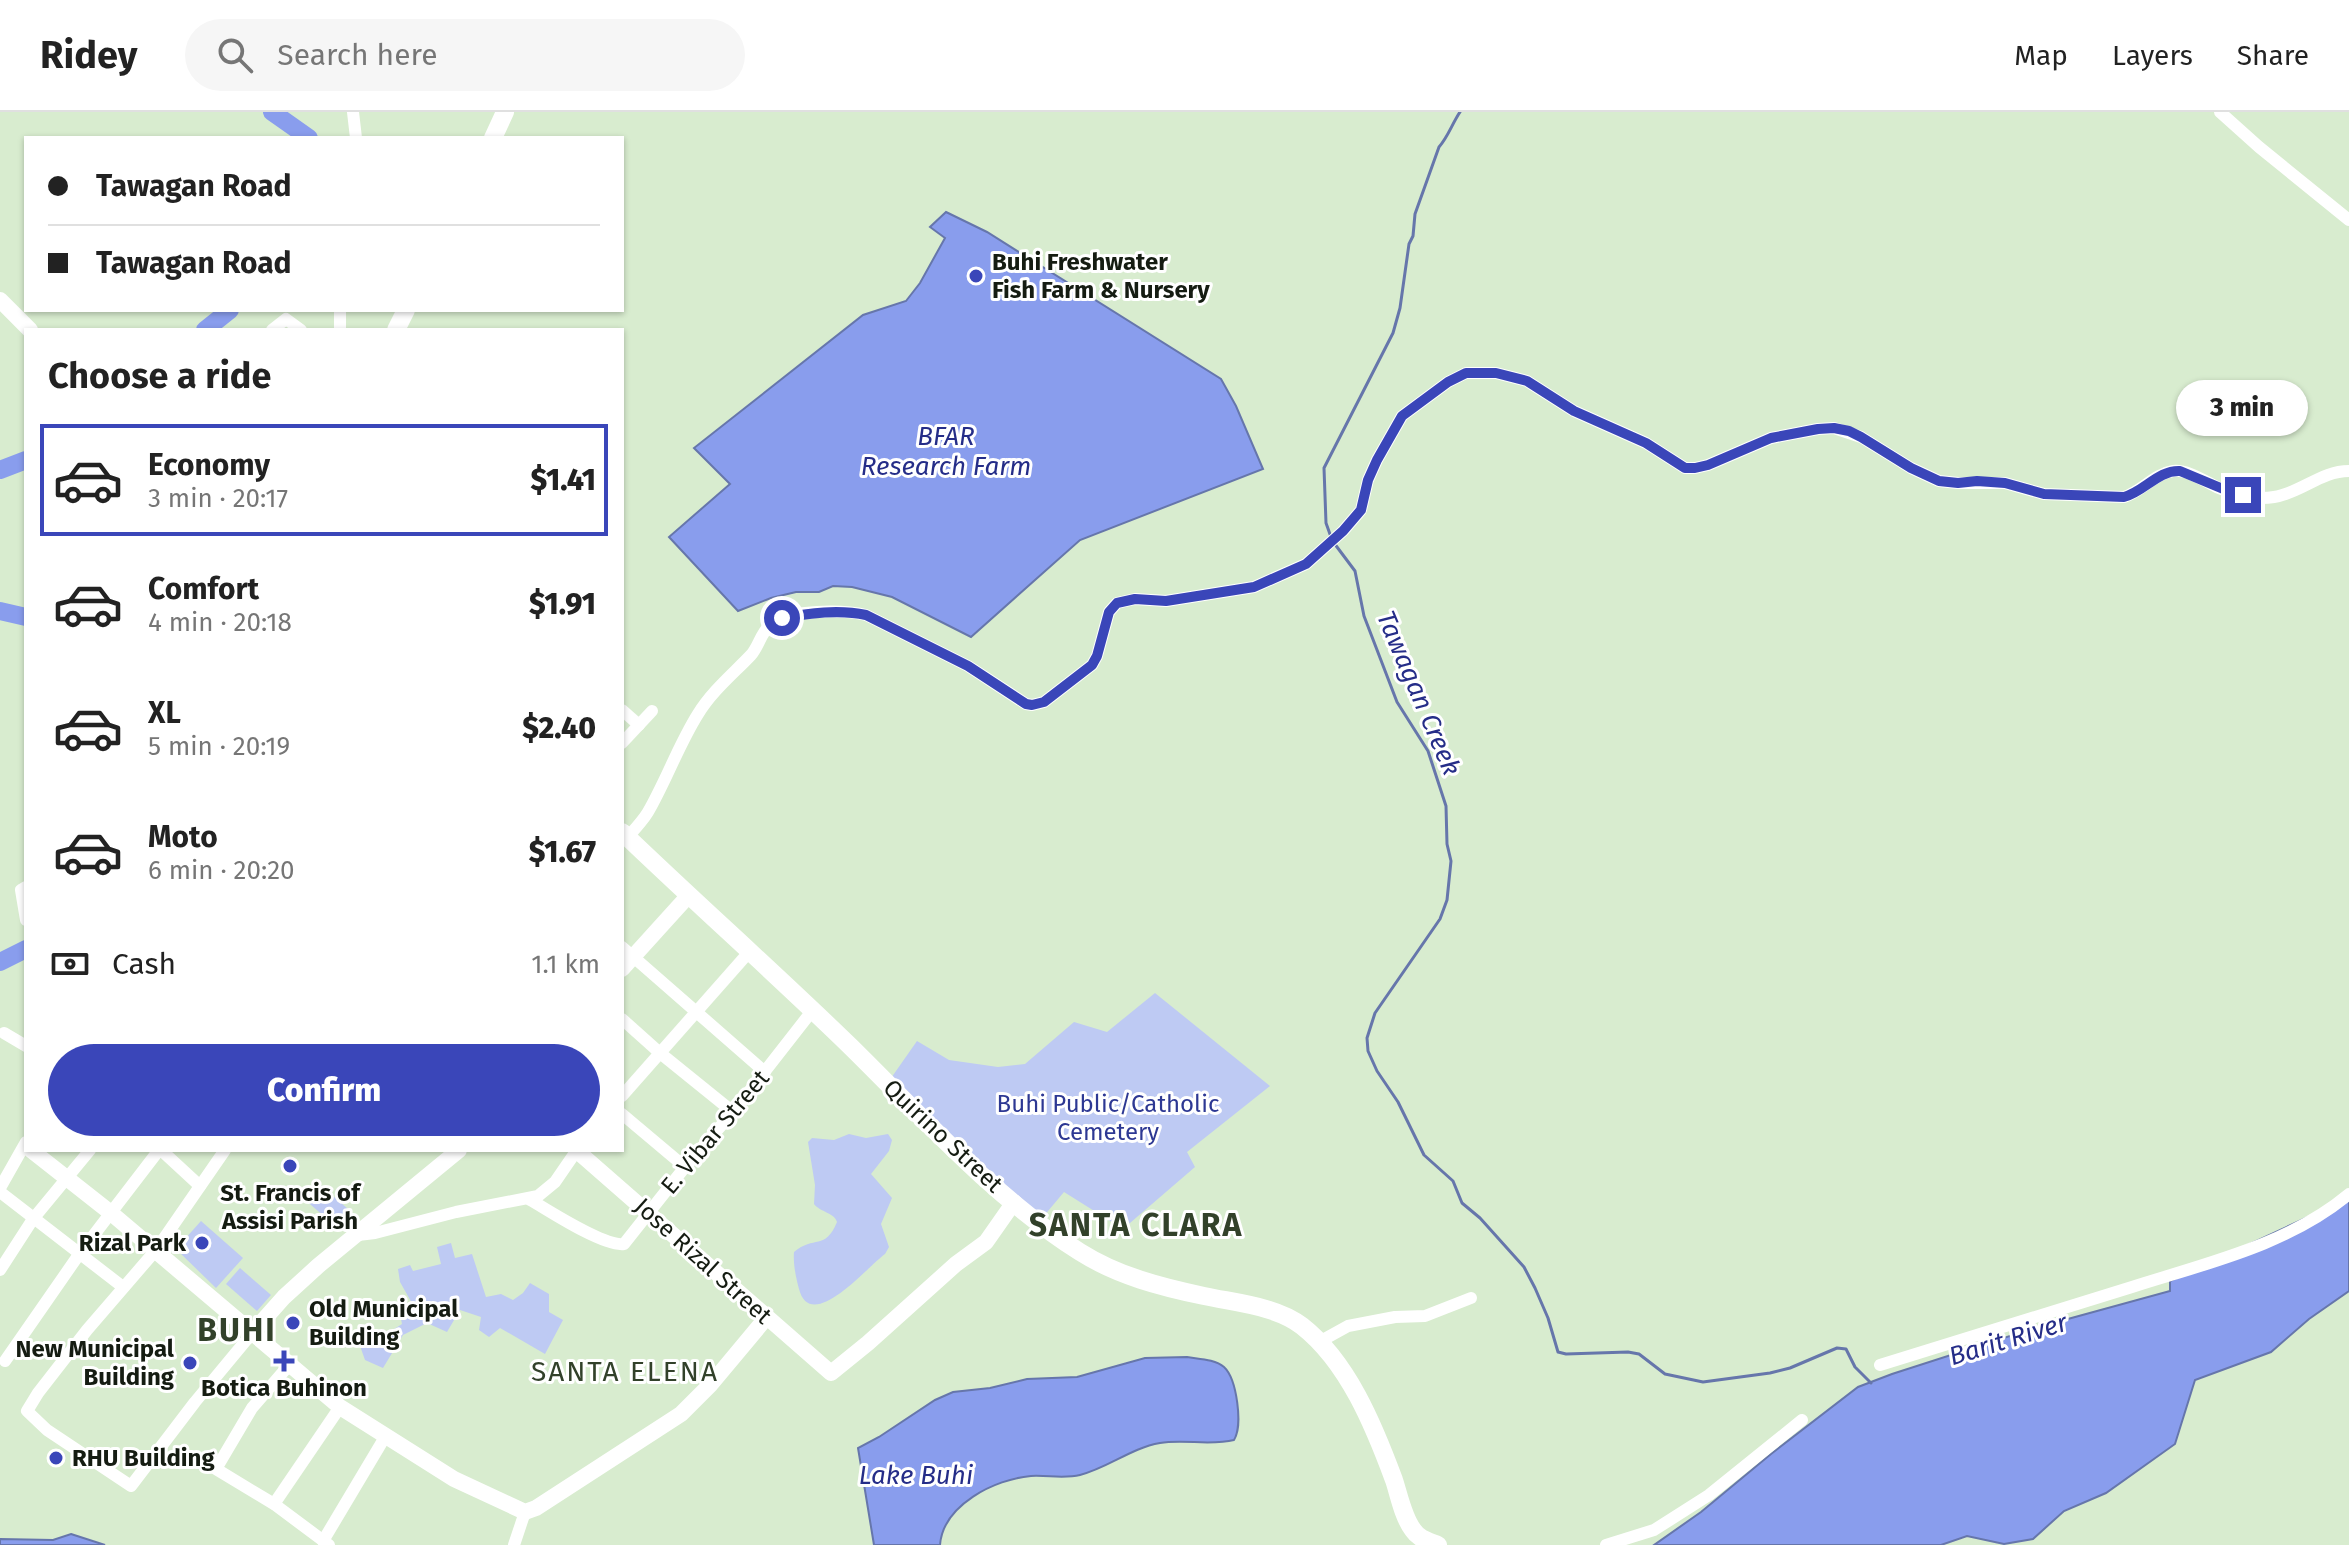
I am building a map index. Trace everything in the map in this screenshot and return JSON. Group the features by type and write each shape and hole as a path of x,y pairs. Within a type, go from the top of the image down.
{"main road":[{"path":"494,136 505,112"},
{"name":"Quirino Street","path":"624,838 750,951 924,1121 1037,1223 1112,1269 1177,1290 1273,1312 1298,1323 1336,1361 1360,1402 1411,1529 1421,1539 1438,1545"}],"street":[{"path":"353,112 358,136"},
{"path":"2220,112 2349,220"},
{"path":"0,300 28,328"},
{"path":"275,328 286,319 298,328"},
{"path":"624,838 648,812 707,700 754,652 768,626 782,618 821,613 853,612 866,615 968,666 1026,704 1044,702 1092,665 1109,612 1117,603 1135,599 1166,601 1260,585 1306,564 1361,510 1368,480 1402,416 1448,382 1472,372 1496,373 1527,381 1574,411 1646,443 1679,465 1690,468 1708,465 1771,438 1834,428 1861,437 1911,468 1939,481 2005,483 2052,494 2124,497 2172,471 2197,477 2228,491 2271,498 2288,494 2333,472 2349,471"},
{"path":"624,741 652,711"},
{"path":"624,712 639,725"},
{"path":"24,888 21,890 24,908"},
{"path":"689,895 626,958 696,1012 765,1072"},
{"path":"624,1094 750,951"},
{"name":"E. Vibar Street","path":"529,1199 561,1219 615,1245 624,1244 812,1011"},
{"path":"624,1021 733,1112"},
{"path":"4,1033 24,1045"},
{"path":"624,1116 685,1167"},
{"path":"24,1146 0,1190 123,1287"},
{"path":"34,1152 156,1250 340,1407 454,1479 525,1512 536,1508 681,1414 711,1384 766,1318"},
{"path":"0,1270 33,1219 88,1152"},
{"path":"5,1361 80,1253 158,1152"},
{"path":"162,1152 200,1186"},
{"path":"224,1152 156,1250 38,1393 27,1411 47,1430 131,1486 195,1402 298,1284 457,1152"},
{"path":"358,1235 538,1196 555,1182 576,1152"},
{"name":"Jose Rizal Street","path":"579,1152 831,1373 956,1264 986,1242 1014,1202"},
{"path":"1880,1365 2278,1239 2329,1211 2349,1194"},
{"path":"1319,1342 1348,1326 1395,1317 1425,1316 1471,1298"},
{"path":"290,1364 252,1408 216,1469 274,1504 326,1543 385,1437"},
{"path":"274,1504 340,1407"},
{"path":"1606,1545 1654,1530 1709,1495 1802,1420"},
{"path":"514,1545 525,1512"}],"green space":[{"name":"Buhi Public/Catholic Cemetery","path":"1155,993 1270,1086 1187,1152 1195,1167 1123,1229 1064,1192 1043,1217 958,1146 889,1081 917,1041 949,1060 998,1067 1025,1064 1074,1022 1107,1032"},
{"path":"849,1134 866,1138 888,1134 892,1140 889,1151 871,1174 892,1198 881,1224 889,1247 840,1293 815,1304 805,1301 799,1289 794,1252 828,1237 837,1222 814,1204 815,1185 808,1142 812,1138 834,1140"},
{"path":"317,1182 348,1209 333,1224 303,1198"},
{"path":"201,1221 243,1258 216,1288 176,1249"},
{"path":"451,1243 455,1258 472,1254 486,1297 501,1294 513,1300 530,1283 549,1294 549,1312 563,1320 545,1354 500,1328 489,1337 479,1330 481,1317 460,1310 447,1332 427,1323 403,1335 383,1368 365,1360 359,1343 364,1338 371,1344 402,1324 400,1314 413,1305 400,1282 398,1269 410,1265 413,1271 441,1264 437,1247"},
{"path":"240,1268 271,1295 257,1311 226,1284"}],"water":[{"name":"BFAR Research Farm","path":"946,212 987,232 1221,379 1263,469 1080,540 971,637 892,597 852,587 833,586 819,592 796,592 738,611 669,537 730,484 694,448 863,315 906,301 920,283 945,238 930,227"},
{"name":"Barit River","path":"2349,1198 2349,1291 2309,1319 2271,1352 2195,1380 2175,1444 2106,1493 2064,1511 2033,1539 2004,1544 1967,1536 1941,1545 1654,1545 1701,1512 1858,1387 2035,1328 2170,1291 2170,1281"},
{"name":"Lake Buhi","path":"1187,1357 1216,1362 1229,1373 1238,1414 1234,1440 1160,1443 1080,1475 1031,1476 1002,1482 961,1506 943,1531 940,1545 874,1545 858,1448 935,1400 953,1392 990,1388 1027,1379 1077,1377 1145,1358"},
{"path":"71,1534 105,1545 0,1545 0,1539 53,1540"}],"waterway":[{"path":"272,112 306,136"},
{"name":"Tawagan Creek","path":"1331,537 1326,523 1324,468 1393,333 1415,214 1439,147 1460,112"},
{"path":"208,328 228,312"},
{"path":"0,470 24,461"},
{"name":"Tawagan Creek","path":"1334,543 1355,571 1364,616 1397,702 1428,751 1446,806 1447,844 1451,861 1447,900 1440,919 1375,1013 1367,1038 1368,1051 1377,1071 1398,1102 1424,1155 1453,1181 1462,1203 1480,1218 1524,1267 1548,1318 1558,1352 1639,1354 1665,1374 1703,1382 1790,1368 1837,1348 1846,1349 1855,1367 1871,1383"},
{"path":"0,611 24,617"},
{"path":"0,962 24,950"}],"place":[{"name":"Buhi Freshwater Fish Farm & Nursery","path":"976,276"},
{"name":"St. Francis of Assisi Parish","path":"290,1166"},
{"name":"Rizal Park","path":"202,1243"},
{"name":"Old Municipal Building","path":"293,1323"},
{"name":"Botica Buhinon","path":"284,1361"},
{"name":"New Municipal Building","path":"190,1363"},
{"name":"RHU Building","path":"56,1458"}],"district":[{"name":"SANTA CLARA","path":"1136,1225"},
{"name":"BUHI","path":"237,1330"},
{"name":"SANTA ELENA","path":"625,1371"}],"route":[{"path":"782,618 821,613 853,612 866,615 968,666 1026,704 1044,702 1092,665 1109,612 1117,603 1135,599 1166,601 1254,587 1306,564 1361,510 1368,480 1402,416 1448,382 1472,372 1496,373 1527,381 1574,411 1646,443 1685,468 1708,465 1771,438 1834,428 1849,431 1911,468 1945,482 2005,483 2044,494 2124,497 2163,474 2180,471 2243,495"}]}
